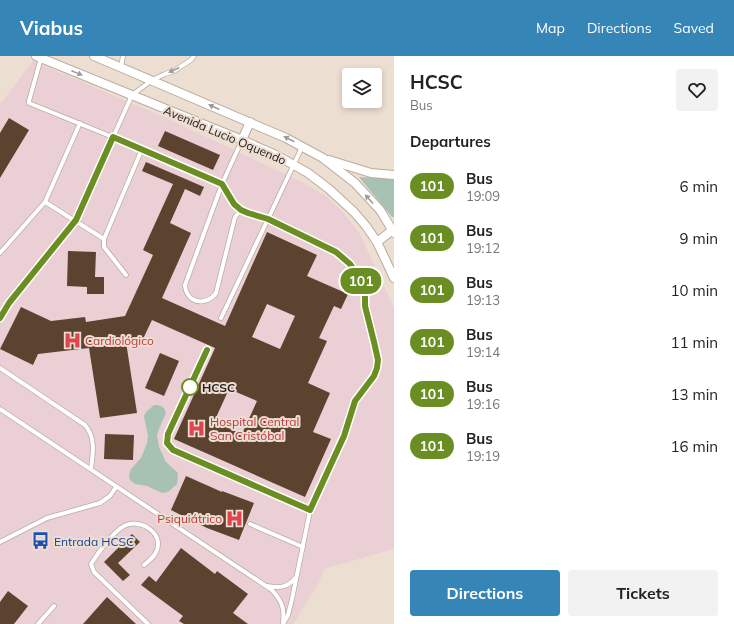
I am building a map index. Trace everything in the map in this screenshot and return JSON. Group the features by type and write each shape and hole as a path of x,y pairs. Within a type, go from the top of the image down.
{"street":[{"name":"Avenida Lucio Oquendo","path":"94,56 286,138 323,158 355,183 380,210 394,231"},
{"name":"Avenida Lucio Oquendo","path":"40,57 242,140 308,173 350,208 366,226 377,242 394,278"},
{"path":"242,140 250,122"},
{"path":"323,158 372,173 394,175"},
{"path":"377,242 394,231"}],"lane":[{"path":"120,67 123,56"},
{"path":"0,318 9,303 76,220 132,95 152,80 174,71 191,60 194,56"},
{"path":"40,57 29,101 30,103 222,184 234,204 241,210 268,219 336,252 356,271 363,288 365,306 378,360 377,368 374,376 355,401 344,436 310,510 292,599 288,615 282,624"},
{"path":"0,253 45,202 80,123"},
{"path":"241,210 235,217 216,293 213,297 206,301 199,302 194,300 187,293 184,285 222,184 242,140"},
{"path":"221,318 302,147"},
{"path":"126,275 104,247 104,239 142,149"},
{"path":"45,202 76,220 104,239"},
{"path":"207,350 168,434 167,443 173,450 310,510"},
{"path":"0,368 85,425 90,431 94,442 91,470"},
{"path":"0,409 266,586 279,597 282,604 284,611 282,624"},
{"path":"0,542 47,518 100,503 107,499 116,487"},
{"path":"144,565 155,555 158,546 156,537 152,530 144,525 135,523 124,526 114,534 91,564 94,572 148,624"},
{"path":"250,524 303,547"},
{"path":"266,586 285,586 293,581 297,575"},
{"path":"38,624 54,606"}],"shaded area":[{"name":"Hospital Central San Cristóbal","path":"33,61 164,117 302,182 326,196 342,211 360,234 394,308 394,549 324,569 319,583 293,624 0,624 0,104"}],"green space":[{"path":"359,177 394,179 394,217 392,217"},
{"path":"154,405 162,406 166,413 157,435 159,447 166,462 178,473 177,484 168,492 162,493 147,486 135,484 130,480 129,475 131,469 141,458 147,443 148,436 144,416 146,412"}],"building":[{"path":"9,118 29,130 0,178 0,133"},
{"path":"165,131 220,155 213,170 158,146"},
{"path":"146,162 204,187 200,196 185,189 170,223 191,233 162,298 225,326 267,232 317,255 307,276 348,294 341,309 334,306 319,338 327,341 308,383 330,393 313,432 331,439 305,497 174,439 215,348 152,320 143,339 126,342 137,413 100,418 89,348 38,354 33,365 0,349 21,307 51,321 85,317 86,322 125,316 153,255 143,250 173,184 142,171","holes":["267,304 295,316 280,349 252,337","229,389 257,401 242,434 214,422"]},
{"path":"68,251 96,252 95,277 104,277 104,294 87,294 87,287 67,286"},
{"path":"160,353 179,361 164,396 145,388"},
{"path":"105,434 134,435 133,460 104,459"},
{"path":"186,476 222,492 254,503 239,540 207,528 171,510"},
{"path":"132,534 140,542 118,563 130,575 123,581 104,562"},
{"path":"181,548 215,574 217,571 248,594 233,613 248,624 184,624 179,621 183,616 141,585 149,576 156,582"},
{"path":"8,591 28,606 14,624 0,624 0,602"},
{"path":"107,597 136,624 83,624"}],"bus line":[{"name":"101","path":"0,318 9,303 76,220 113,137 222,184 234,204 241,210 268,219 336,252 356,271 365,297 365,306 378,360 377,368 374,376 355,401 344,436 310,510 173,450 167,443 168,434 207,350"}],"place":[{"name":"Cardiológico","path":"72,340"},
{"name":"HCSC","path":"190,387"},
{"name":"Hospital Central San Cristóbal","path":"197,428"},
{"name":"Psiquiátrico","path":"235,518"},
{"name":"Entrada HCSC","path":"41,541"}]}
